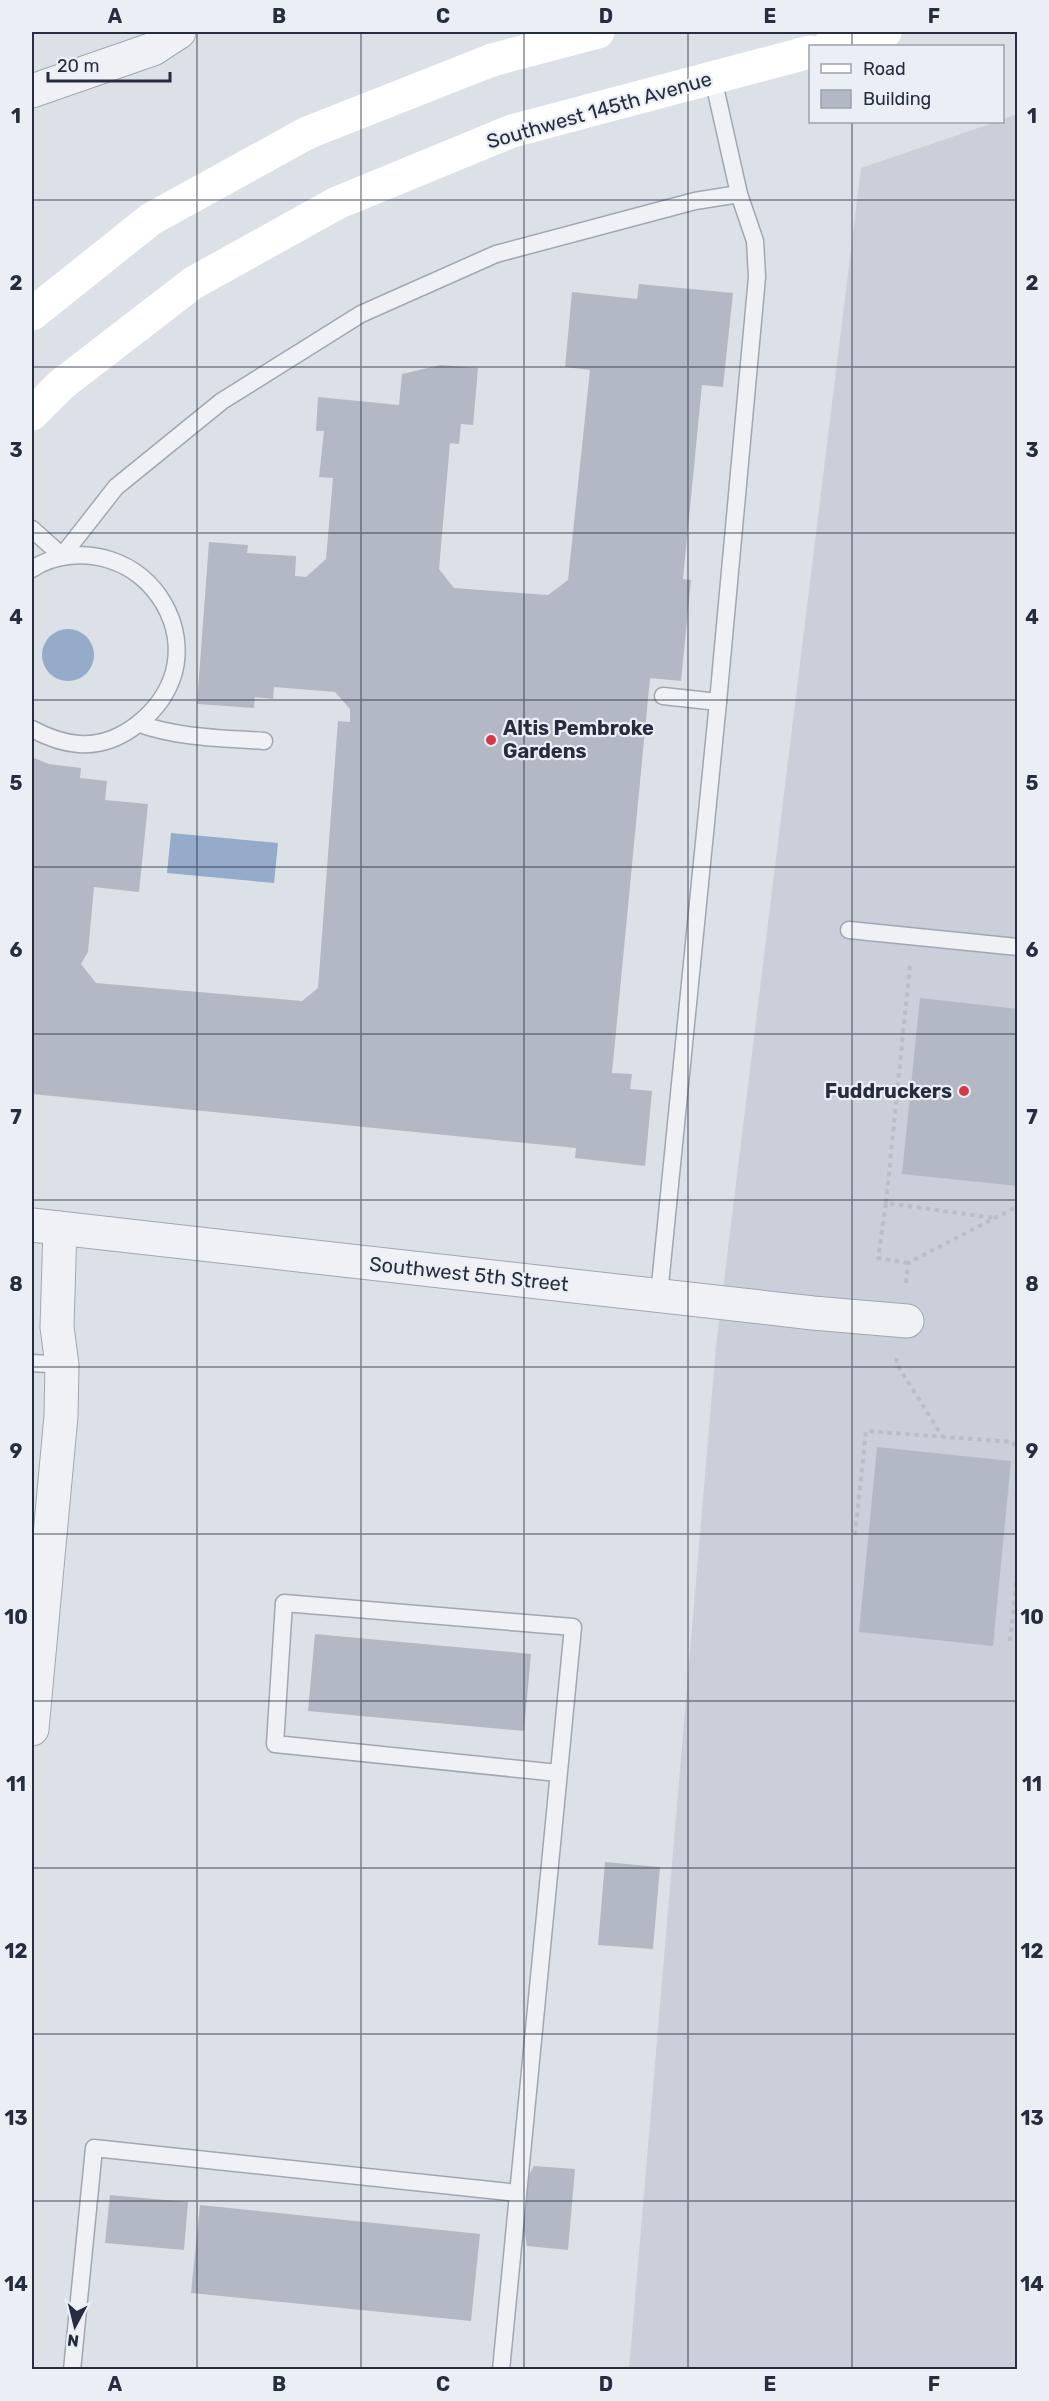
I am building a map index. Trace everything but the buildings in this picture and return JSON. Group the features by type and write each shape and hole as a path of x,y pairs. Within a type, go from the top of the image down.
{"street":[{"path":"32,91 153,49 179,32"},
{"path":"32,314 151,219 307,133 492,60 598,32"},
{"path":"833,45 885,32"},
{"name":"Southwest 145th Avenue","path":"32,414 62,384 193,283 337,203 512,130 809,51"},
{"path":"32,1718 61,1416 47,1364 57,1327 46,1227"},
{"name":"Southwest 5th Street","path":"46,1227 659,1295 906,1307"}],"lane":[{"path":"659,1295 718,702 757,277 755,241 739,194 712,78"},
{"path":"62,556 116,487 222,401 361,314 496,254 674,207 739,194"},
{"path":"32,529 62,556"},
{"path":"32,569 62,556 94,555 124,564 150,583 168,610 176,640 174,672 161,701 140,724 112,739 81,745 50,739 32,729"},
{"path":"663,696 718,702"},
{"path":"140,724 160,731 187,735 264,741"},
{"path":"849,930 1017,947"},
{"path":"501,2370 573,1627 284,1603 275,1744 558,1773"},
{"path":"72,2370 94,2148 518,2193"}],"path":[{"path":"913,936 886,1203 878,1258 908,1263 1017,1206"},
{"path":"886,1203 994,1218"},
{"path":"906,1307 908,1263"},
{"path":"897,1353 896,1363 942,1437"},
{"path":"855,1534 866,1431 1013,1443 1017,1451"},
{"path":"1010,1641 1017,1566"}],"shaded area":[{"path":"1017,114 1017,2369 629,2370 716,1346 861,168 993,123 1004,123 1004,119"}],"water":[{"path":"63,629 73,629 87,636 94,655 87,674 73,681 63,681 53,677 46,670 42,660 42,650 46,640 53,633"},
{"path":"171,833 278,843 274,883 167,873"}],"place":[{"name":"Altis Pembroke Gardens","path":"491,740"},
{"name":"Fuddruckers","path":"964,1091"}]}
